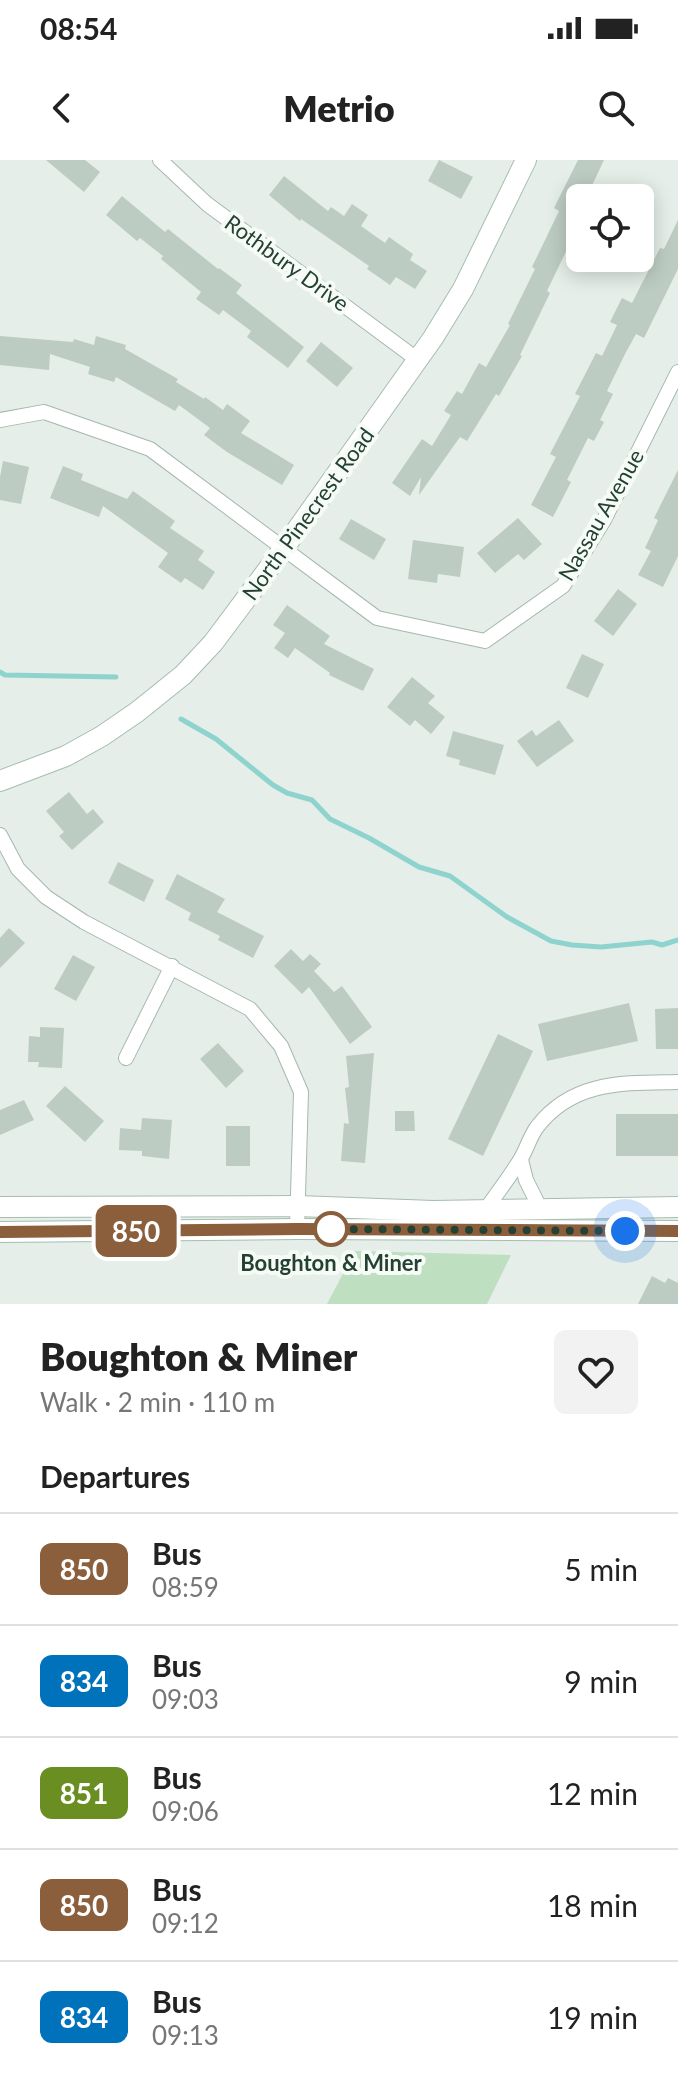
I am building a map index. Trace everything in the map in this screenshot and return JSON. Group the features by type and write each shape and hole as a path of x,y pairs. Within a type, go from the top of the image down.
{"main road":[{"name":"North Pinecrest Road","path":"0,781 66,756 102,736 172,684 213,643 418,360 463,289 526,160"},
{"path":"0,1207 298,1206 433,1211 678,1207"},
{"path":"0,1232 297,1229 678,1231"}],"street":[{"name":"Rothbury Drive","path":"160,160 207,204 418,360"},
{"name":"Nassau Avenue","path":"0,420 44,412 150,449 377,618 485,641 563,586 604,520 678,372"},
{"path":"0,835 18,869 46,897 84,922 250,1009 281,1046 301,1092 297,1229"},
{"path":"126,1058 172,966"},
{"path":"485,1211 521,1160 529,1140 554,1109 594,1088 619,1083 678,1082"},
{"path":"521,1160 526,1180 541,1210"}],"green space":[{"path":"355,1251 511,1255 487,1304 327,1304"}],"building":[{"path":"46,160 85,160 100,172 84,192"},
{"path":"439,160 473,177 461,199 428,181"},
{"path":"578,160 604,160 593,184 566,184"},
{"path":"284,176 328,211 331,207 344,216 352,204 368,215 361,226 385,243 389,237 413,254 410,260 427,271 415,289 396,277 390,285 367,269 369,266 300,221 269,195"},
{"path":"566,184 566,251 522,356 499,396 496,394 467,441 460,437 419,495 421,477 410,496 392,483 422,439 432,446 451,415 444,411 457,391 462,394 479,363 486,367 510,325 535,269 532,267 559,211 554,208"},
{"path":"122,196 165,232 168,229 242,285 236,293 304,347 288,368 247,337 251,331 223,310 219,315 196,299 201,292 161,259 163,256 140,238 137,241 106,215"},
{"path":"678,220 678,269 644,338 636,334 625,354 607,391 613,394 600,420 604,422 594,441 588,438 553,517 531,505 556,457 550,454 580,396 575,394 596,353 602,356 617,325 610,322 622,298 632,303 648,272 654,272 654,260 660,248 664,249"},
{"path":"0,336 73,342 74,339 94,345 96,336 126,345 125,349 178,379 176,382 204,399 223,410 227,404 250,421 241,433 294,465 282,485 204,435 210,428 179,405 175,411 116,377 114,382 88,374 90,367 50,354 49,370 0,365"},
{"path":"321,342 353,368 337,387 306,361"},
{"path":"3,461 29,467 21,504 0,500"},
{"path":"63,466 83,474 81,480 127,499 133,491 175,521 170,528 204,551 198,560 215,572 203,590 185,578 181,583 158,567 168,553 103,506 99,517 50,498"},
{"path":"678,470 678,556 663,587 638,575 651,551 645,548 658,520 654,518"},
{"path":"518,518 542,544 524,560 518,554 495,573 477,553"},
{"path":"351,519 386,539 374,560 339,539"},
{"path":"413,540 464,547 460,577 438,574 437,583 408,579"},
{"path":"618,589 637,604 613,636 594,621"},
{"path":"287,605 330,636 324,644 374,669 363,691 329,675 295,648 288,658 274,648 285,633 273,625"},
{"path":"582,654 604,664 588,698 566,688"},
{"path":"412,677 435,696 428,703 445,717 431,734 415,720 410,726 387,707"},
{"path":"559,720 574,741 537,767 517,741 532,730 536,736"},
{"path":"453,731 504,745 495,775 459,765 460,760 446,756"},
{"path":"69,792 87,814 93,809 104,822 72,850 59,836 64,832 46,811"},
{"path":"118,862 154,880 144,902 108,883"},
{"path":"177,874 225,899 217,912 264,936 253,958 188,920 191,913 165,899"},
{"path":"9,928 25,943 0,968 0,938"},
{"path":"291,949 303,961 310,954 321,964 314,971 334,992 342,986 372,1027 350,1044 309,987 302,994 274,966"},
{"path":"73,955 95,967 76,1001 54,989"},
{"path":"629,1003 638,1041 547,1061 538,1024"},
{"path":"678,1008 678,1049 656,1049 655,1009"},
{"path":"40,1027 64,1028 62,1068 38,1067 39,1062 28,1062 29,1036 40,1037"},
{"path":"498,1034 533,1051 483,1156 448,1139"},
{"path":"218,1043 244,1071 226,1088 200,1059"},
{"path":"374,1053 365,1163 341,1161 344,1123 349,1124 345,1088 349,1087 346,1056"},
{"path":"65,1086 104,1121 85,1142 46,1106"},
{"path":"24,1100 34,1120 0,1135 0,1110"},
{"path":"395,1111 414,1111 415,1131 395,1131"},
{"path":"616,1114 678,1114 678,1156 616,1156"},
{"path":"142,1118 172,1120 169,1159 142,1156 142,1151 119,1150 120,1128 141,1130"},
{"path":"226,1126 250,1126 250,1166 226,1166"},
{"path":"652,1276 665,1283 668,1278 678,1283 678,1304 638,1304"}],"waterway":[{"path":"0,672 5,675 116,677"},
{"path":"181,719 216,739 273,785 287,793 312,800 330,819 419,867 450,876 507,917 551,941 601,947 652,942 662,945 678,940"}],"bus line":[{"name":"850","path":"0,1232 297,1229 678,1231"}],"place":[{"name":"Boughton & Miner","path":"331,1229"}],"route":[{"path":"331,1229 328,1229 625,1231"}]}
